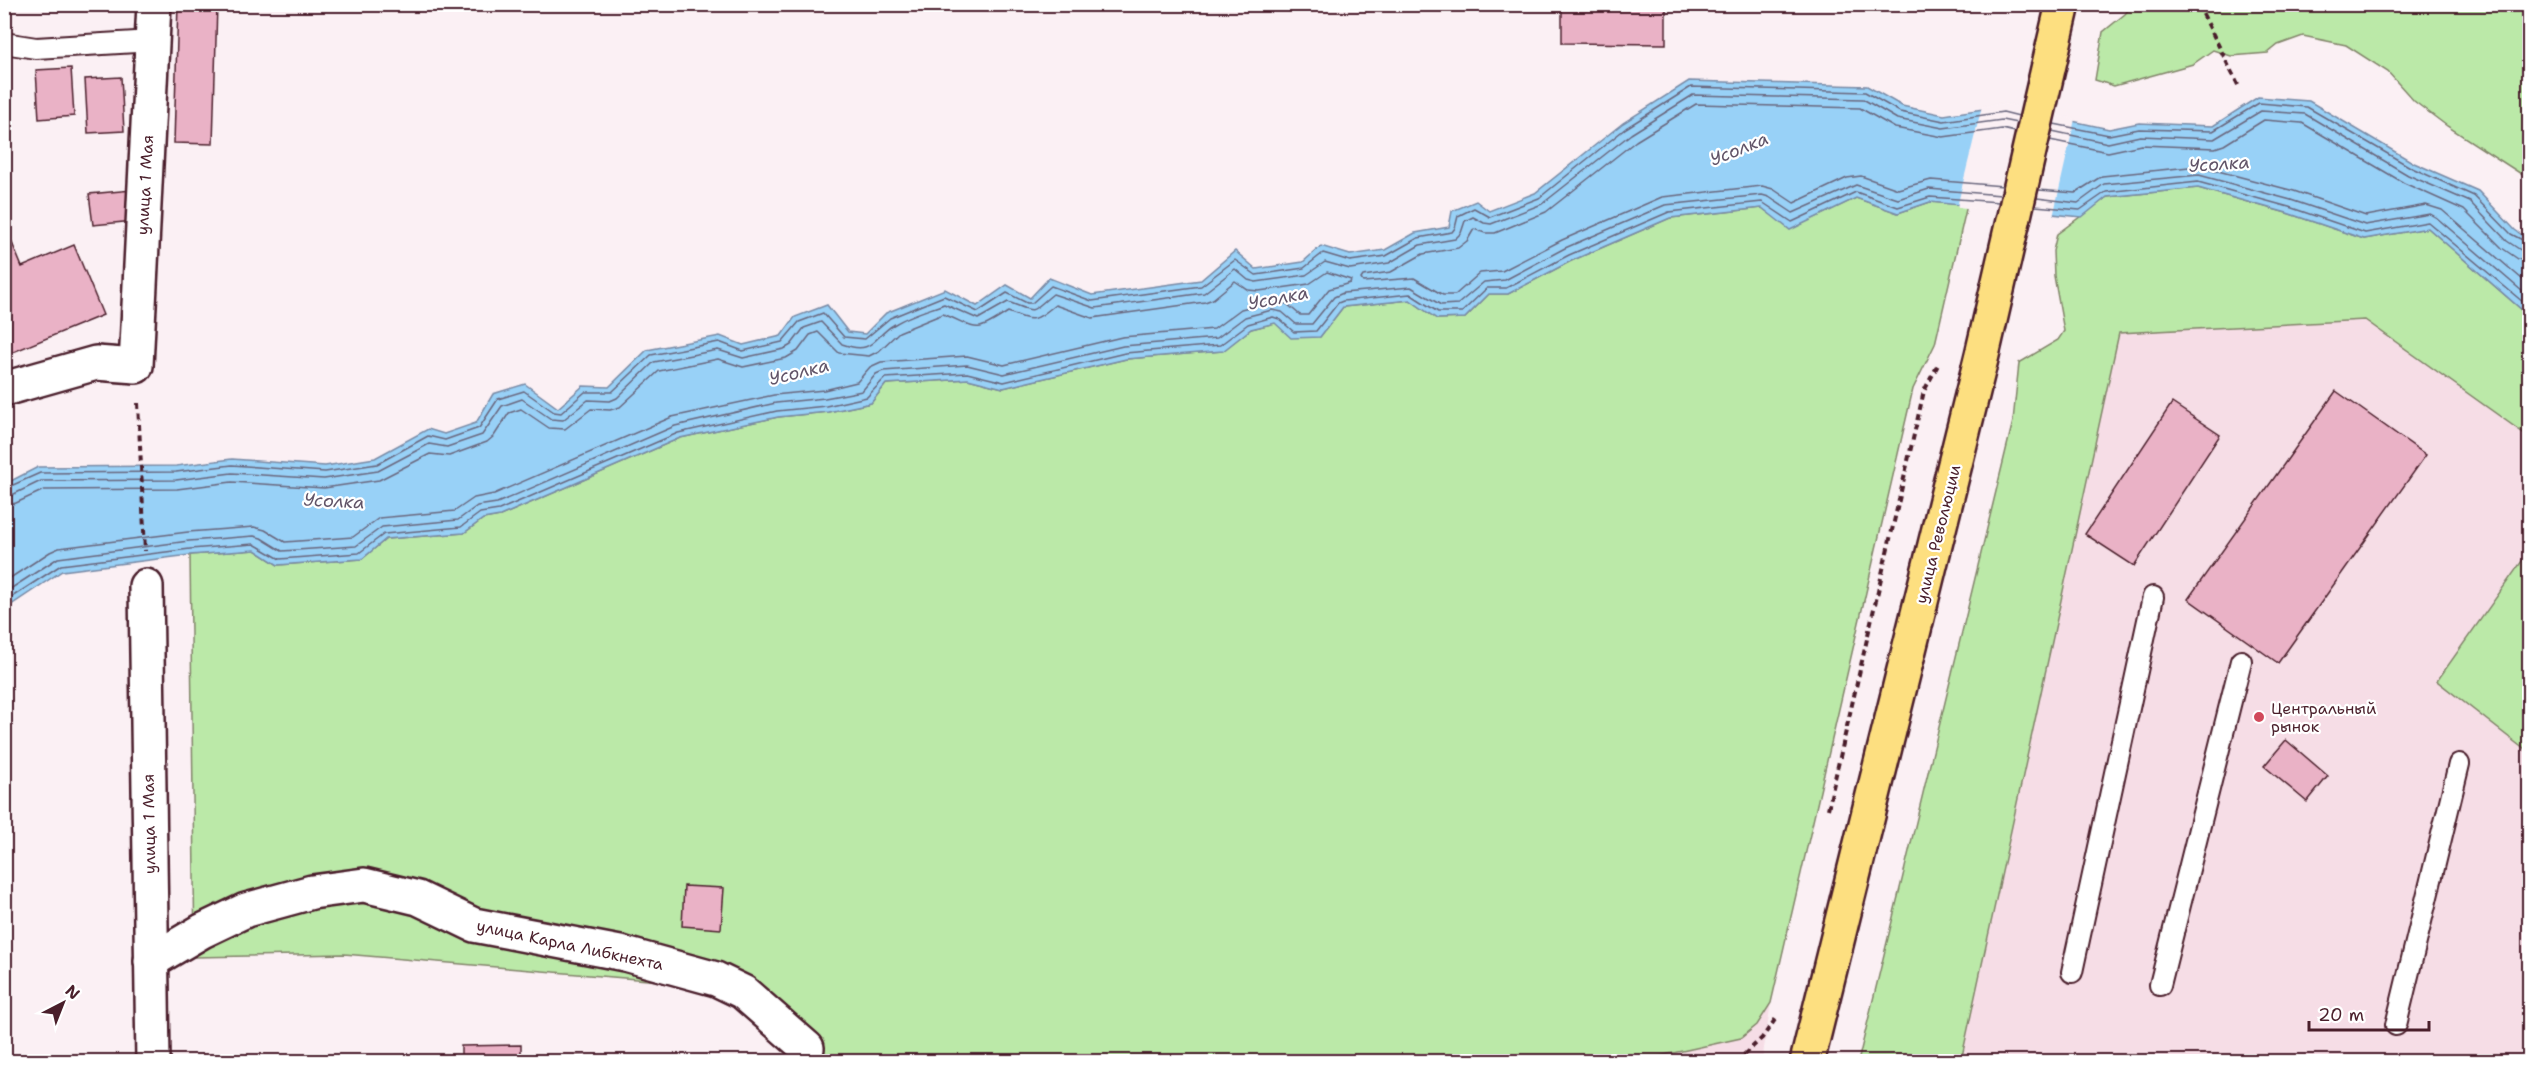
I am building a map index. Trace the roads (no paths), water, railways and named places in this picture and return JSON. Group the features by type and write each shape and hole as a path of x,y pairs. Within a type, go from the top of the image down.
{"main road":[{"name":"улица Революции","path":"1807,1062 1982,355 2062,4"}],"street":[{"name":"улица 1 Мая","path":"4,389 96,363 136,366 154,4"},
{"name":"улица 1 Мая","path":"146,586 153,1062"},
{"name":"улица Карла Либкнехта","path":"151,961 202,931 246,910 312,892 364,885 418,898 474,925 625,954 716,979 743,992 807,1047"}],"lane":[{"path":"4,43 36,48 153,41"},
{"path":"2072,972 2153,597"},
{"path":"2160,985 2241,661"},
{"path":"2396,1025 2459,764"}],"water":[{"name":"Усолка","path":"1689,81 1867,86 1902,106 1944,115 2003,106 2109,129 2139,123 2213,126 2258,97 2309,101 2414,163 2478,191 2515,230 2529,240 2529,316 2428,228 2364,239 2287,213 2198,188 2107,197 2082,217 1930,202 1898,213 1856,198 1790,230 1762,208 1670,218 1571,261 1508,294 1489,294 1465,318 1437,319 1410,300 1343,307 1320,337 1291,338 1275,323 1251,329 1223,351 1126,359 1003,388 968,379 886,384 871,403 828,412 778,417 680,438 500,516 483,519 464,533 386,539 362,559 278,565 255,550 190,555 62,571 5,609 5,484 38,467 176,466 232,459 325,466 375,458 428,429 444,434 476,423 493,394 525,384 558,408 583,386 609,387 647,350 720,336 743,345 781,336 795,317 827,305 848,332 865,334 886,313 945,289 977,306 1007,285 1030,298 1049,278 1092,295 1201,280 1235,251 1256,269 1303,262 1321,246 1350,255 1385,250 1415,233 1449,227 1452,211 1476,201 1489,211 1535,193 1623,123"}],"place":[{"name":"Центральный рынок","path":"2259,717"}]}
